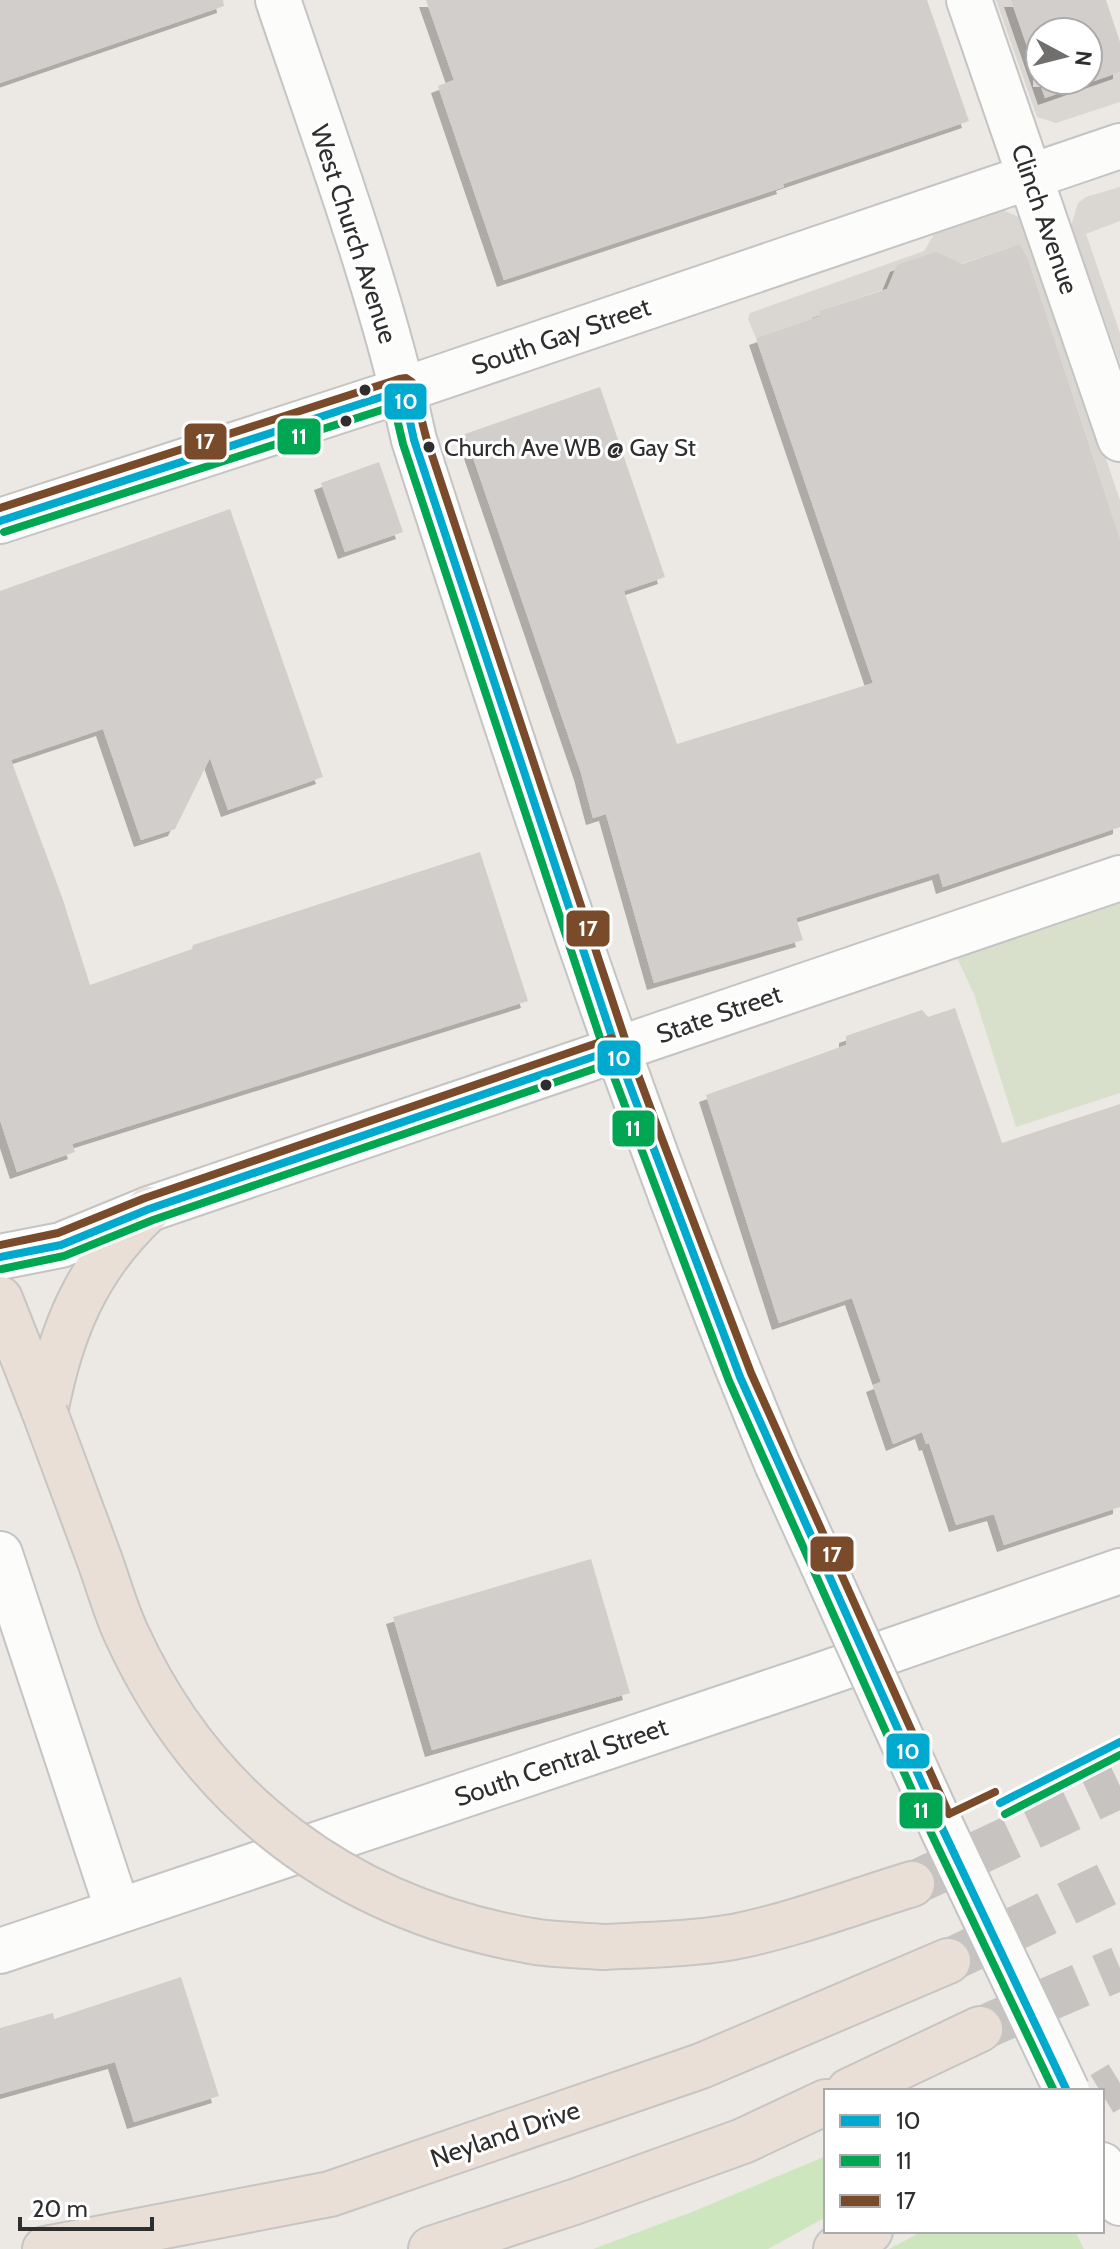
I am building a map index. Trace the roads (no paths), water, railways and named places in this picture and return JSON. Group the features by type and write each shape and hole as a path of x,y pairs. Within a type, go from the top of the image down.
{"highway":[{"path":"45,1413 64,1334 87,1287 125,1230 149,1209"},
{"path":"0,1299 126,1634 162,1703 206,1762 251,1810 302,1851 356,1884 474,1928 532,1941 603,1947 734,1937 803,1919 912,1884"},
{"name":"Neyland Drive","path":"45,2249 330,2194 701,2066 948,1961"},
{"path":"853,2089 980,2029"},
{"path":"431,2249 743,2141 824,2103"},
{"path":"836,2249 866,2233"}],"street":[{"name":"West Church Avenue","path":"278,0 360,242 403,390 414,440 616,1049 740,1377 777,1464 943,1830 1066,2089"},
{"name":"Clinch Avenue","path":"969,0 1120,439"},
{"name":"South Gay Street","path":"0,521 403,390 1120,146"},
{"name":"State Street","path":"0,1257 61,1245 149,1209 1120,878"},
{"path":"0,1554 118,1911"},
{"name":"South Central Street","path":"0,1951 1120,1571"},
{"path":"1104,2169 1120,2203"}],"tunnel":[{"path":"912,1884 1120,1786"},
{"path":"948,1961 1120,1878"},
{"path":"980,2029 1120,1968"},
{"path":"1104,2093 1120,2083"}],"place":[{"name":"Church Ave WB @ Gay St","path":"429,447"}]}
